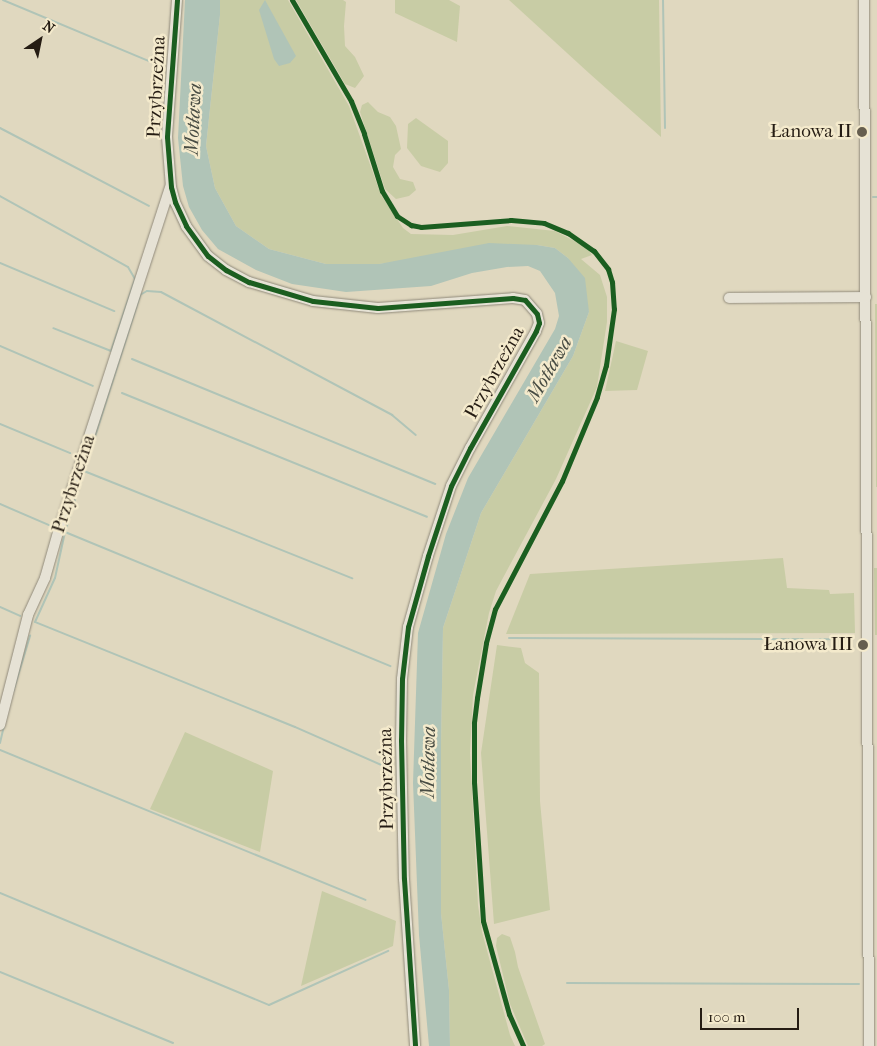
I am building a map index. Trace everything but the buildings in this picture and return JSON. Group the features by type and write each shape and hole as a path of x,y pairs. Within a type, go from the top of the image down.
{"street":[{"name":"Przybrzeżna","path":"177,0 167,137 171,187 186,226 208,256 226,270 249,282 313,301 378,308 513,298 525,300 537,314 539,322 536,331 470,448 451,486 428,556 408,627 402,679 401,750 404,879 415,1046"},
{"path":"864,0 869,1046"},
{"name":"Przybrzeżna","path":"0,725 28,615 45,578 58,529 171,187"},
{"path":"729,298 866,297"}],"green space":[{"path":"220,0 288,0 349,106 381,195 403,228 411,234 453,235 507,226 555,231 586,247 592,255 581,259 600,275 607,297 607,322 597,387 556,479 496,591 489,613 473,695 470,753 478,905 482,932 510,1035 515,1046 450,1046 449,990 441,913 443,628 481,513 573,356 589,312 568,258 555,248 537,245 379,264 326,264 269,249 236,226 215,188 206,146"},
{"path":"296,0 343,0 346,2 345,46 355,57 364,76 355,88 345,84"},
{"path":"395,0 449,0 460,6 457,42 395,13"},
{"path":"509,0 659,0 661,137 590,74"},
{"path":"368,102 378,112 390,117 396,126 401,149 395,155 393,167 400,179 413,182 416,190 409,196 396,199 385,189 360,112 362,105"},
{"path":"416,118 448,141 448,163 440,172 421,166 407,148 408,124"},
{"path":"875,304 877,304 877,487 876,487"},
{"path":"616,341 648,351 637,390 605,391"},
{"path":"783,558 787,588 829,590 830,594 854,593 855,633 506,634 530,574"},
{"path":"874,568 877,568 877,635 875,635"},
{"path":"497,645 521,648 525,663 539,673 540,801 550,910 494,924 481,753"},
{"path":"185,732 273,771 260,852 150,809"},
{"path":"322,891 396,921 393,946 301,986"},
{"path":"502,934 510,937 518,967 545,1044 542,1046 528,1046 510,1004 496,946 497,938"}],"water":[{"name":"Motława","path":"185,0 220,0 206,146 215,188 236,226 269,249 326,264 379,264 489,243 537,245 555,248 568,258 585,278 589,312 573,356 481,513 443,628 441,913 449,990 450,1046 429,1046 419,935 413,783 418,633 446,534 468,478 555,329 559,316 555,293 540,271 528,266 507,267 472,273 431,286 346,292 292,284 256,270 218,249 202,230 189,207 183,186 178,138"},
{"path":"265,0 296,56 290,63 279,66 274,59 259,10"}],"waterway":[{"path":"3,0 156,64"},
{"path":"663,0 665,128"},
{"path":"0,128 149,206"},
{"path":"0,196 128,267 135,279 111,351 53,328"},
{"path":"0,263 114,311"},
{"path":"386,767 295,727 35,622 55,578 65,532 140,295 147,291 161,292 392,415 416,435"},
{"path":"0,346 93,386"},
{"path":"132,359 435,484"},
{"path":"122,393 427,517"},
{"path":"0,424 70,453"},
{"path":"84,471 352,578"},
{"path":"0,504 51,526"},
{"path":"65,532 390,666"},
{"path":"0,607 20,616"},
{"path":"13,692 30,636"},
{"path":"509,638 850,639"},
{"path":"0,743 4,726"},
{"path":"0,750 365,900"},
{"path":"0,893 269,1005 388,951"},
{"path":"0,972 173,1043"},
{"path":"567,983 859,984"}],"cycle path":[{"path":"177,0 167,137 171,187 175,202 186,226 208,256 226,270 249,282 313,301 378,308 513,298 525,300 537,314 539,323 536,331 470,448 451,486 428,556 408,627 402,679 401,740 404,879 415,1046"},
{"path":"292,0 351,101 364,134 382,191 397,216 411,225 421,227 511,220 544,223 568,233 594,251 608,269 612,282 614,309 606,365 597,397 562,481 495,609 486,643 474,723 474,782 483,921 509,1014 523,1046"}],"place":[{"name":"Łanowa II","path":"862,132"},
{"name":"Łanowa III","path":"863,645"}]}
